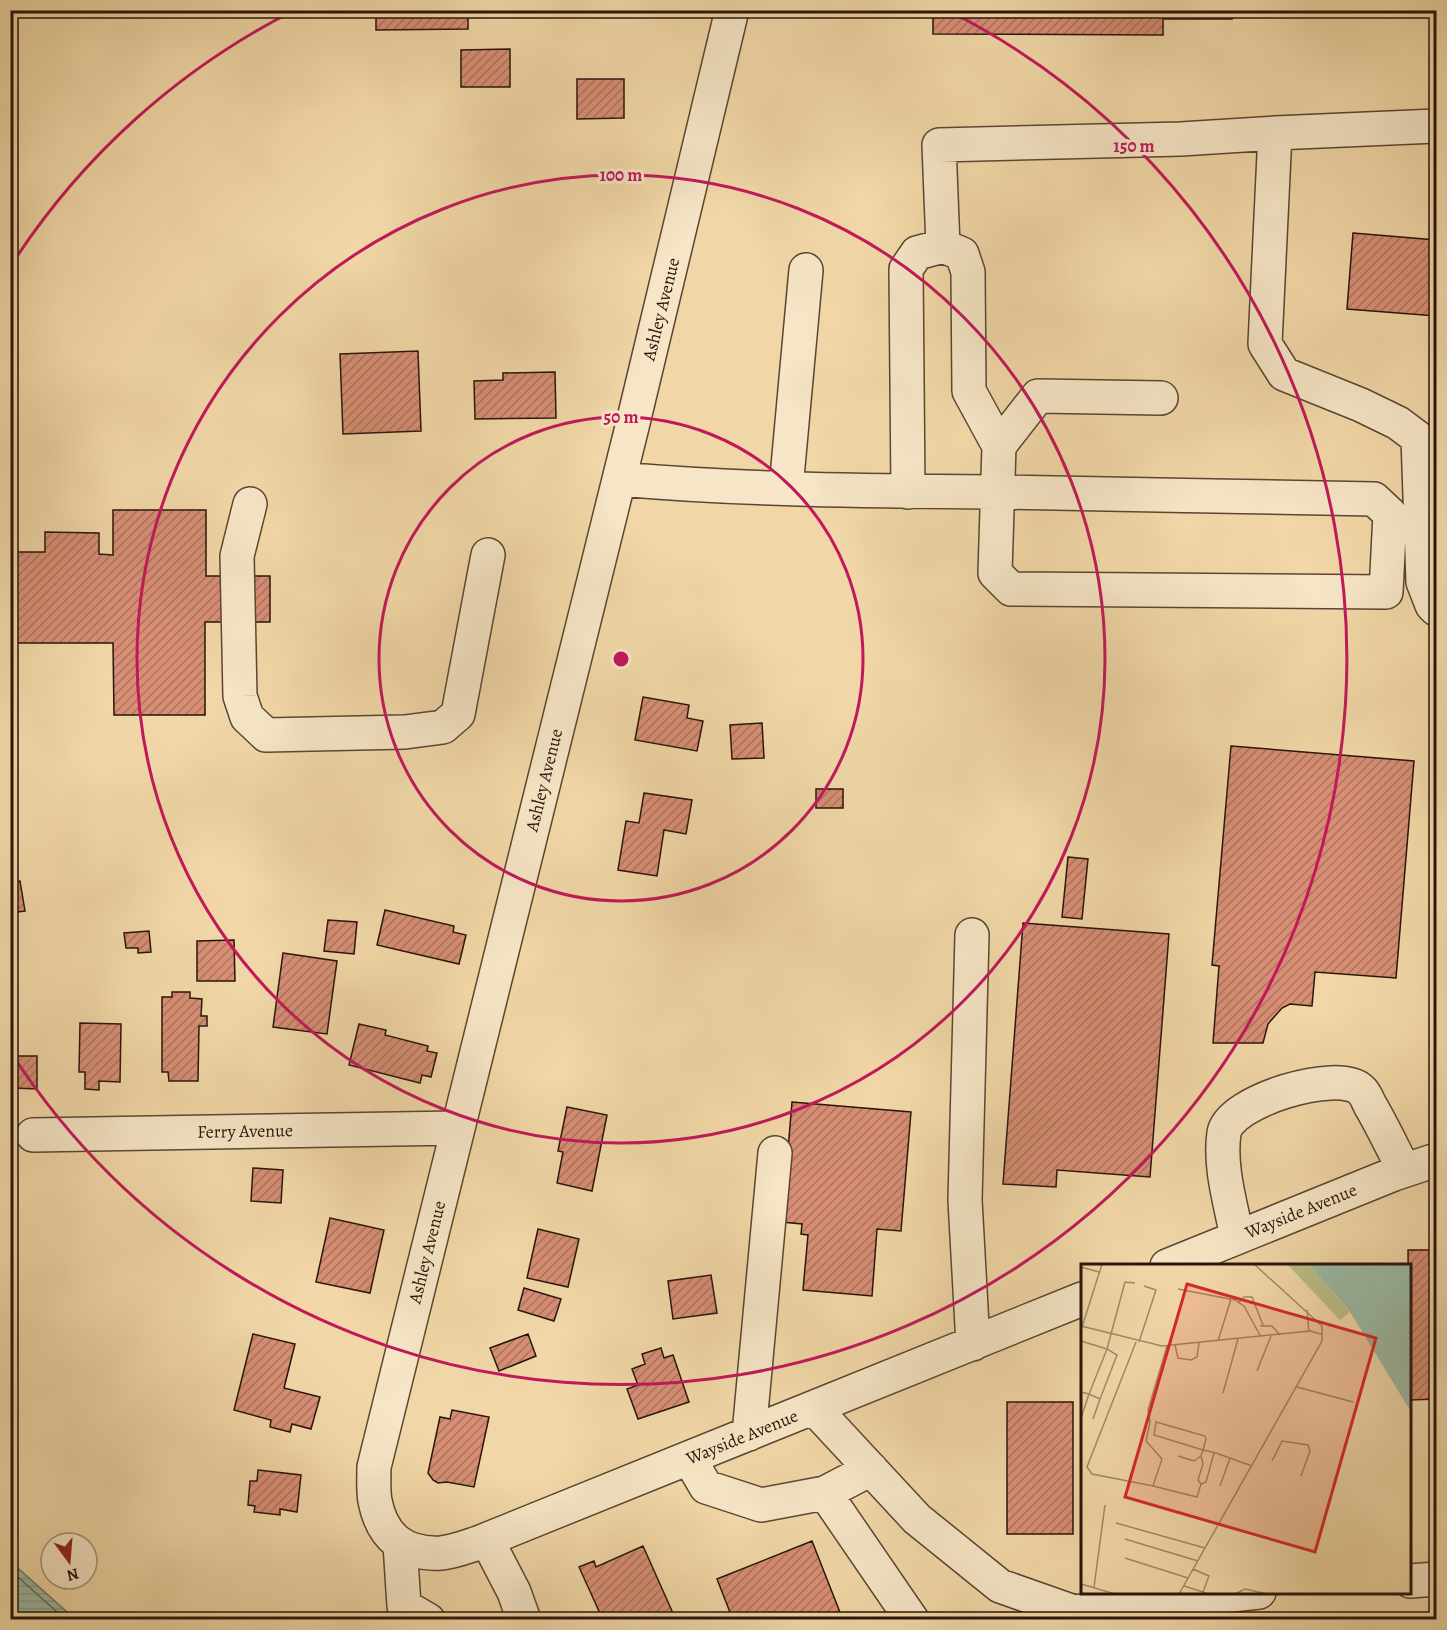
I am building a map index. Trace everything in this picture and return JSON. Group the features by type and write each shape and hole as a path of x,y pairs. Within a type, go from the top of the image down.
{"street":[{"name":"Ashley Avenue","path":"400,1544 395,1542 379,1515 374,1499 374,1467 619,479 732,10"},
{"path":"943,246 939,145 1181,139 1437,126"},
{"path":"1275,133 1265,344 1284,374 1361,405 1398,423 1418,438 1423,582 1432,605 1437,609"},
{"path":"619,479 694,486 908,492 996,492 1374,499 1390,514 1386,592 1011,589 995,573 996,492 999,446 969,391 968,272 962,254 943,246 917,253 906,269 908,492"},
{"path":"786,488 806,270"},
{"path":"999,446 1038,396 1161,398"},
{"path":"250,504 237,556 240,696 247,717 266,735 405,732 443,727 458,714 488,555"},
{"path":"972,934 964,1200 973,1344"},
{"path":"1237,1237 1224,1163 1224,1131 1235,1116 1264,1099 1320,1083 1345,1082 1361,1089 1404,1170"},
{"name":"Ferry Avenue","path":"33,1135 458,1128"},
{"path":"749,1434 775,1153"},
{"name":"Wayside Avenue","path":"1172,1264 1404,1170 1437,1160"},
{"name":"Wayside Avenue","path":"400,1544 412,1551 442,1553 487,1540 1081,1300"},
{"path":"814,1408 916,1519 1000,1586 1039,1610 1074,1612 1103,1601 1240,1594"},
{"path":"689,1458 706,1487 761,1505 825,1493 871,1469"},
{"path":"825,1493 912,1620"},
{"path":"487,1540 514,1592 524,1620"},
{"path":"400,1544 404,1606 428,1620"},
{"path":"1411,1581 1437,1579"}],"water":[{"path":"11,1562 39,1587 39,1591 44,1591 75,1619 11,1619"}],"building":[{"path":"376,10 468,10 468,29 376,30"},
{"path":"933,10 1232,10 1232,19 1163,19 1163,35 933,34"},
{"path":"510,49 510,87 461,87 461,50"},
{"path":"577,79 624,79 624,118 577,119"},
{"path":"1353,233 1436,240 1436,316 1347,309"},
{"path":"418,351 421,431 343,434 340,354"},
{"path":"555,372 556,418 475,419 474,381 503,380 503,373"},
{"path":"113,510 206,510 206,576 270,576 270,622 205,622 205,715 114,715 113,643 10,643 10,552 45,552 45,532 99,533 99,554 113,555"},
{"path":"643,697 689,705 687,718 703,721 697,751 635,740"},
{"path":"762,723 764,758 732,759 730,725"},
{"path":"1231,746 1414,761 1396,978 1315,972 1312,1006 1290,1004 1282,1008 1268,1024 1263,1043 1213,1043 1219,966 1212,965"},
{"path":"816,789 843,789 843,808 816,808"},
{"path":"644,793 692,800 686,834 664,830 657,876 618,870 626,821 639,823"},
{"path":"1068,857 1088,859 1082,919 1062,917"},
{"path":"20,881 25,911 10,913 10,882"},
{"path":"385,910 454,926 453,932 466,935 459,964 377,945"},
{"path":"328,920 357,922 354,954 324,951"},
{"path":"1023,923 1169,934 1150,1177 1057,1170 1056,1187 1003,1184"},
{"path":"149,931 151,952 138,953 138,948 126,948 124,933"},
{"path":"234,940 235,981 197,981 197,941"},
{"path":"283,953 337,961 327,1034 273,1027"},
{"path":"172,992 190,992 190,998 202,999 201,1016 207,1016 207,1026 199,1026 198,1081 169,1081 168,1072 162,1072 162,997 172,997"},
{"path":"80,1023 121,1024 120,1082 99,1081 99,1090 85,1089 85,1072 79,1072"},
{"path":"359,1024 386,1030 385,1035 428,1046 427,1051 437,1053 431,1077 422,1075 420,1083 349,1065"},
{"path":"14,1056 37,1056 37,1089 14,1088"},
{"path":"792,1102 911,1112 901,1231 877,1229 872,1296 803,1290 808,1235 801,1234 802,1224 782,1222"},
{"path":"567,1107 607,1115 592,1191 557,1183 563,1152 558,1151"},
{"path":"253,1168 283,1170 281,1203 251,1201"},
{"path":"330,1218 384,1230 370,1293 316,1282"},
{"path":"538,1229 579,1239 568,1287 527,1278"},
{"path":"1408,1250 1436,1250 1436,1399 1411,1400 1411,1264 1408,1264"},
{"path":"711,1275 717,1313 673,1319 668,1281"},
{"path":"524,1288 561,1299 554,1321 518,1310"},
{"path":"253,1334 295,1344 284,1388 320,1397 311,1429 292,1424 290,1432 270,1427 271,1420 234,1410"},
{"path":"528,1334 536,1356 499,1371 490,1348"},
{"path":"661,1348 664,1358 673,1355 689,1402 638,1419 627,1389 638,1385 632,1369 645,1364 642,1354"},
{"path":"1007,1402 1073,1402 1073,1534 1007,1534"},
{"path":"452,1410 489,1417 474,1487 447,1482 438,1483 428,1473 440,1417 450,1419"},
{"path":"258,1470 301,1475 297,1512 280,1509 280,1515 254,1512 255,1506 248,1505 250,1481 257,1481"},
{"path":"812,1541 843,1620 733,1620 717,1579"},
{"path":"643,1546 676,1620 603,1620 579,1567 594,1561 596,1567"}]}
